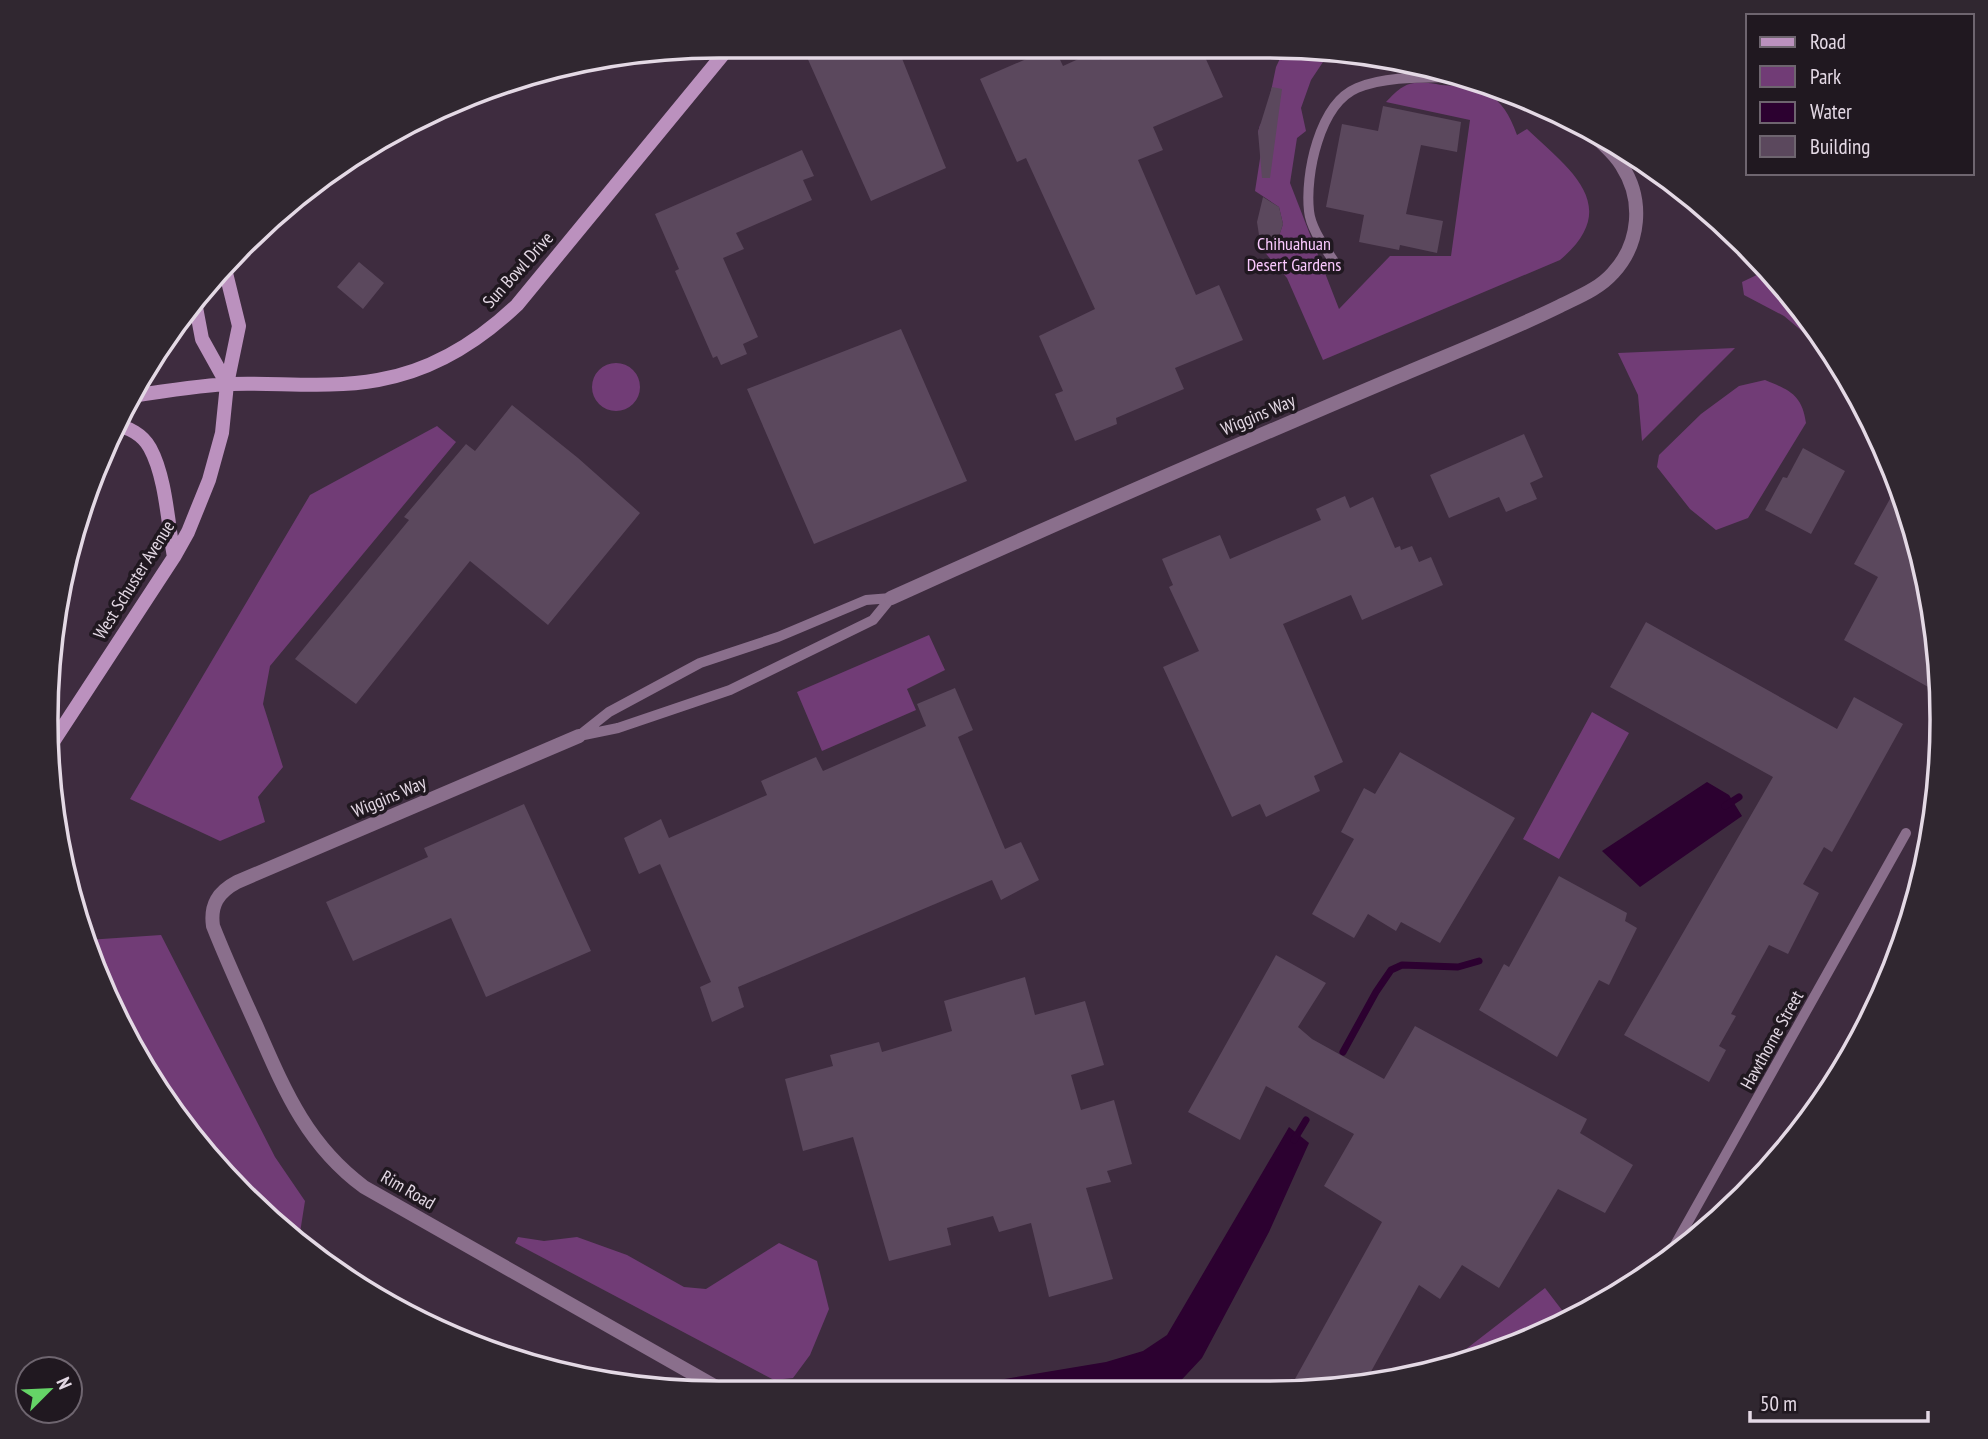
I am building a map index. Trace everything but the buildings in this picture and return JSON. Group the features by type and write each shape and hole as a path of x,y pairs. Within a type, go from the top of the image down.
{"main road":[{"name":"Sun Bowl Drive","path":"143,395 227,384 376,381 399,376 436,362 473,341 517,305 720,58"},
{"name":"West Schuster Avenue","path":"58,734 174,557 209,480 222,433 227,384 239,326 227,278"},
{"path":"197,313 202,339 227,384"},
{"path":"126,428 134,430 149,446 157,466 174,557"}],"street":[{"name":"Wiggins Way","path":"891,598 1103,503 1546,313 1603,283 1629,251 1637,217 1635,197 1623,166 1613,155"},
{"name":"Wiggins Way","path":"217,897 224,889 237,882 579,736"},
{"name":"Rim Road","path":"217,897 211,913 213,926 281,1083 302,1122 334,1161 364,1187 705,1381"}],"lane":[{"path":"1338,268 1314,229 1309,213 1310,174 1322,127 1339,101 1356,88 1397,79 1433,78"},
{"name":"Wiggins Way","path":"579,736 609,712 700,663 778,636 866,600 891,598"},
{"name":"Wiggins Way","path":"579,736 618,728 740,685 873,620 891,598"},
{"name":"Hawthorne Street","path":"1678,1239 1906,834"}],"green space":[{"name":"Chihuahuan Desert Gardens","path":"1280,58 1324,60 1311,80 1301,108 1306,131 1297,138 1290,183 1339,309 1390,256 1451,256 1470,120 1386,102 1401,88 1412,83 1464,87 1491,97 1505,109 1517,135 1527,129 1559,159 1583,189 1589,205 1588,222 1579,241 1560,260 1323,360 1287,278 1261,248 1277,242 1283,224 1279,207 1255,191 1262,146 1258,132 1265,120"},
{"path":"1758,274 1806,334 1784,316 1744,295 1742,282"},
{"path":"1735,348 1642,441 1638,395 1618,353"},
{"path":"616,363 633,370 640,387 633,404 616,411 599,404 592,387 599,370"},
{"path":"1765,380 1798,399 1806,423 1748,518 1716,530 1690,509 1657,467 1659,455 1701,414 1739,386"},
{"path":"437,426 456,442 270,666 263,704 283,767 258,797 265,822 220,841 130,799 310,495"},
{"path":"929,635 945,670 907,689 916,710 822,751 797,692"},
{"path":"1592,712 1629,733 1559,859 1523,839"},
{"path":"161,935 275,1157 305,1201 300,1231 222,1156 169,1087 126,1012 96,939"},
{"path":"518,1237 544,1241 577,1237 627,1255 684,1287 706,1289 779,1243 817,1261 829,1309 810,1355 793,1378 774,1380 515,1243"},
{"path":"1545,1288 1563,1312 1522,1331 1462,1352"}],"water":[{"path":"1707,782 1729,795 1742,816 1640,887 1602,851"},
{"path":"1289,1127 1309,1143 1269,1232 1202,1358 1180,1381 993,1381 1106,1362 1143,1351 1167,1335"}],"waterway":[{"path":"1725,806 1739,797"},
{"path":"1343,1052 1391,970 1402,965 1458,967 1479,961"},
{"path":"1294,1140 1306,1120"}]}
